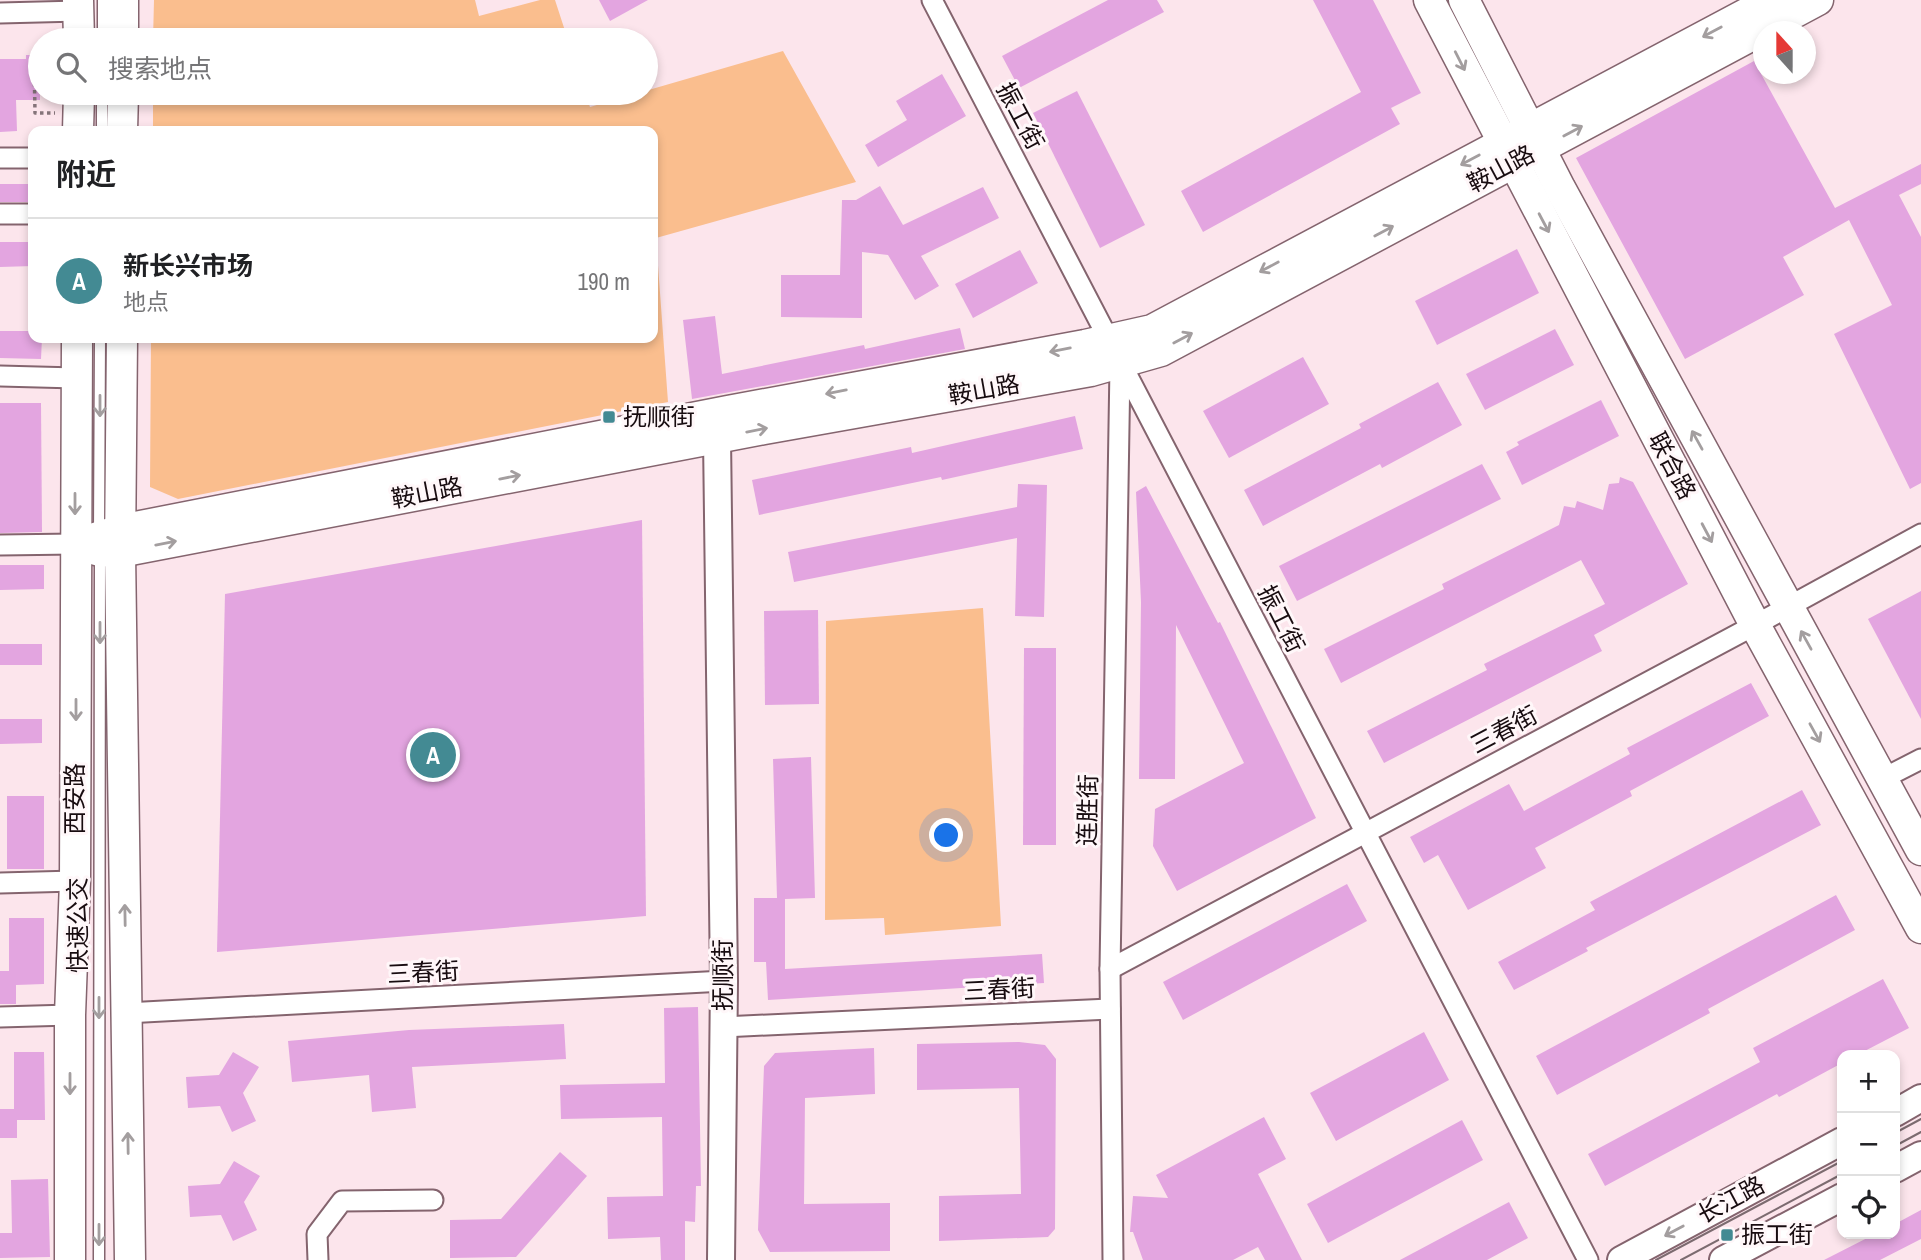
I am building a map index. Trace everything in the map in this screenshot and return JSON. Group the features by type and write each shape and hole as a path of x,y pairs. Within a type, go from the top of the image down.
{"main road":[{"path":"122,28 123,0"},
{"name":"联合路","path":"1429,0 1755,625 1921,928"},
{"name":"联合路","path":"1464,0 1535,138 1921,850"},
{"name":"鞍山路","path":"103,542 1114,351 1161,351 1772,0"},
{"name":"鞍山路","path":"1535,138 1818,0"},
{"path":"67,122 74,105"},
{"path":"122,105 122,126"},
{"name":"西安路","path":"77,343 76,378 103,542 126,1013 130,1260"},
{"name":"西安路","path":"70,1260 70,1015 75,881 122,343"},
{"name":"鞍山路","path":"103,542 717,438 1091,371 1114,351"}],"street":[{"name":"振工街","path":"932,0 1588,1260"},
{"path":"0,13 85,13"},
{"path":"0,158 28,158"},
{"path":"0,214 28,214"},
{"name":"连胜街","path":"1113,1260 1110,969 1114,351"},
{"path":"0,376 76,378"},
{"name":"抚顺街","path":"717,438 724,981 721,1260"},
{"name":"三春街","path":"1110,969 1921,534"},
{"name":"鞍山路","path":"0,545 103,542"},
{"path":"1882,779 1921,759"},
{"path":"0,883 75,881"},
{"name":"三春街","path":"126,1013 724,981"},
{"name":"三春街","path":"723,1027 1110,1009"},
{"path":"0,1017 70,1015"},
{"path":"1900,1109 1921,1098"},
{"name":"长江路","path":"1620,1260 1837,1144"},
{"path":"1900,1166 1921,1155"},
{"path":"318,1260 317,1234 342,1201 433,1200"},
{"name":"长江路","path":"1723,1260 1837,1200"}],"lane":[{"path":"85,13 95,28"},
{"path":"102,105 102,126"},
{"name":"快速公交","path":"99,1260 103,542 100,343"}],"path":[{"path":"35,105 35,113 67,122"}],"shaded area":[{"path":"154,0 475,0 479,16 540,0 555,0 564,28 153,28"},
{"path":"783,51 856,182 658,237 658,126 153,126 153,105 658,105 658,87"},
{"path":"658,265 668,402 178,499 150,487 151,343 658,343"},
{"path":"983,608 1001,926 885,935 884,918 825,920 826,621"}],"building":[{"path":"599,0 648,0 610,21"},
{"path":"1108,0 1157,0 1164,12 1019,88 1002,56"},
{"path":"1313,0 1373,0 1421,93 1391,108 1400,124 1203,232 1181,191 1361,92"},
{"path":"28,55 28,100 16,100 17,131 0,132 0,59 26,59"},
{"path":"1753,62 1753,84 1767,84 1835,208 1921,164 1921,184 1899,195 1921,237 1921,483 1910,489 1834,334 1892,305 1849,220 1783,257 1804,295 1685,359 1576,158"},
{"path":"942,74 966,116 878,167 865,145 907,120 896,101"},
{"path":"1077,91 1145,225 1100,248 1033,113"},
{"path":"0,184 28,184 28,202 0,202"},
{"path":"880,186 903,225 983,187 999,218 921,256 939,286 915,300 888,255 862,252 862,318 781,317 781,275 840,275 842,200 856,200"},
{"path":"0,242 28,242 28,266 0,267"},
{"path":"1517,249 1539,293 1437,345 1415,301"},
{"path":"1020,250 1038,283 973,318 955,284"},
{"path":"715,316 722,374 864,345 865,349 960,328 965,349 692,399 683,320"},
{"path":"1555,329 1574,365 1485,410 1466,374"},
{"path":"0,331 28,331 28,343 42,343 41,359 0,358"},
{"path":"1303,357 1329,404 1229,458 1203,411"},
{"path":"1438,382 1462,425 1382,468 1380,464 1263,526 1244,490 1361,428 1359,424"},
{"path":"1601,400 1619,436 1522,485 1506,452 1519,445 1517,442"},
{"path":"0,403 41,403 42,532 0,533"},
{"path":"1075,416 1083,449 942,480 941,477 759,515 752,480 911,447 912,453"},
{"path":"1482,464 1501,499 1297,601 1279,566"},
{"path":"1620,477 1633,482 1688,584 1594,635 1602,651 1384,763 1367,731 1487,670 1484,664 1605,604 1581,560 1341,683 1324,649 1444,589 1442,584 1559,525 1564,506 1575,508 1577,501 1603,510 1609,484 1619,483"},
{"path":"1018,484 1047,485 1044,617 1015,616 1017,538 794,582 788,552 1017,507"},
{"path":"1146,486 1218,623 1220,622 1316,818 1177,891 1153,846 1155,809 1244,763 1176,625 1175,779 1139,779 1141,602 1136,492"},
{"path":"642,520 646,916 217,952 225,594"},
{"path":"0,565 44,565 44,589 0,590"},
{"path":"1921,591 1921,719 1868,619"},
{"path":"818,610 819,704 765,705 764,611"},
{"path":"0,644 42,644 42,665 0,665"},
{"path":"1024,648 1056,648 1056,845 1023,845"},
{"path":"1751,683 1769,716 1630,791 1632,796 1535,848 1546,868 1468,910 1438,855 1424,863 1410,837 1509,784 1524,811 1630,754 1627,748"},
{"path":"0,719 42,719 42,743 0,744"},
{"path":"811,757 815,898 785,899 785,969 1042,954 1044,983 768,1000 766,962 754,962 754,898 777,898 773,759"},
{"path":"1802,790 1821,825 1586,948 1588,951 1514,990 1498,962 1595,910 1590,902"},
{"path":"7,796 44,796 44,869 7,869"},
{"path":"1347,884 1367,921 1183,1020 1163,982"},
{"path":"1836,895 1855,930 1708,1009 1710,1013 1557,1095 1536,1056"},
{"path":"9,918 44,918 44,984 16,985 16,1004 0,1004 0,971 9,971"},
{"path":"1883,979 1909,1028 1867,1050 1837,1050 1837,1066 1779,1097 1777,1094 1605,1186 1588,1154 1760,1062 1753,1048"},
{"path":"698,1007 701,1186 696,1186 695,1222 685,1221 685,1260 661,1260 660,1237 608,1239 607,1197 663,1196 662,1117 561,1119 560,1085 665,1083 664,1008"},
{"path":"564,1024 566,1059 412,1067 416,1108 372,1112 369,1075 292,1082 288,1041 409,1030"},
{"path":"1424,1032 1449,1080 1336,1141 1310,1093"},
{"path":"1019,1042 1045,1045 1056,1059 1055,1229 1048,1237 939,1241 939,1196 1021,1194 1019,1088 917,1090 917,1044"},
{"path":"874,1048 875,1094 805,1098 804,1204 890,1203 890,1251 770,1252 758,1230 764,1066 775,1053"},
{"path":"14,1052 44,1052 45,1120 17,1120 17,1138 0,1138 0,1109 14,1109"},
{"path":"233,1052 259,1067 243,1093 256,1121 232,1132 220,1106 188,1108 186,1077 219,1075"},
{"path":"1264,1117 1286,1159 1258,1174 1302,1260 1265,1260 1258,1247 1233,1260 1143,1260 1133,1232 1130,1232 1133,1196 1168,1198 1156,1175"},
{"path":"1462,1120 1483,1160 1328,1243 1307,1204"},
{"path":"560,1152 587,1176 516,1257 450,1258 450,1220 501,1219"},
{"path":"234,1161 260,1176 244,1202 257,1230 233,1241 221,1215 190,1217 188,1186 220,1184"},
{"path":"48,1179 50,1257 0,1258 0,1233 12,1233 11,1180"},
{"path":"1509,1202 1528,1238 1487,1260 1400,1260"},
{"path":"1921,1210 1921,1239 1880,1260 1824,1260 1865,1239 1900,1239 1900,1221"}],"tram line":[{"path":"1900,1130 1921,1119"},
{"path":"1900,1143 1921,1132"},
{"path":"1656,1260 1837,1164"},
{"path":"1681,1260 1838,1176"}],"place":[{"name":"抚顺街","path":"609,417"},
{"name":"新长兴市场","path":"433,755"},
{"name":"振工街","path":"1727,1235"}]}
